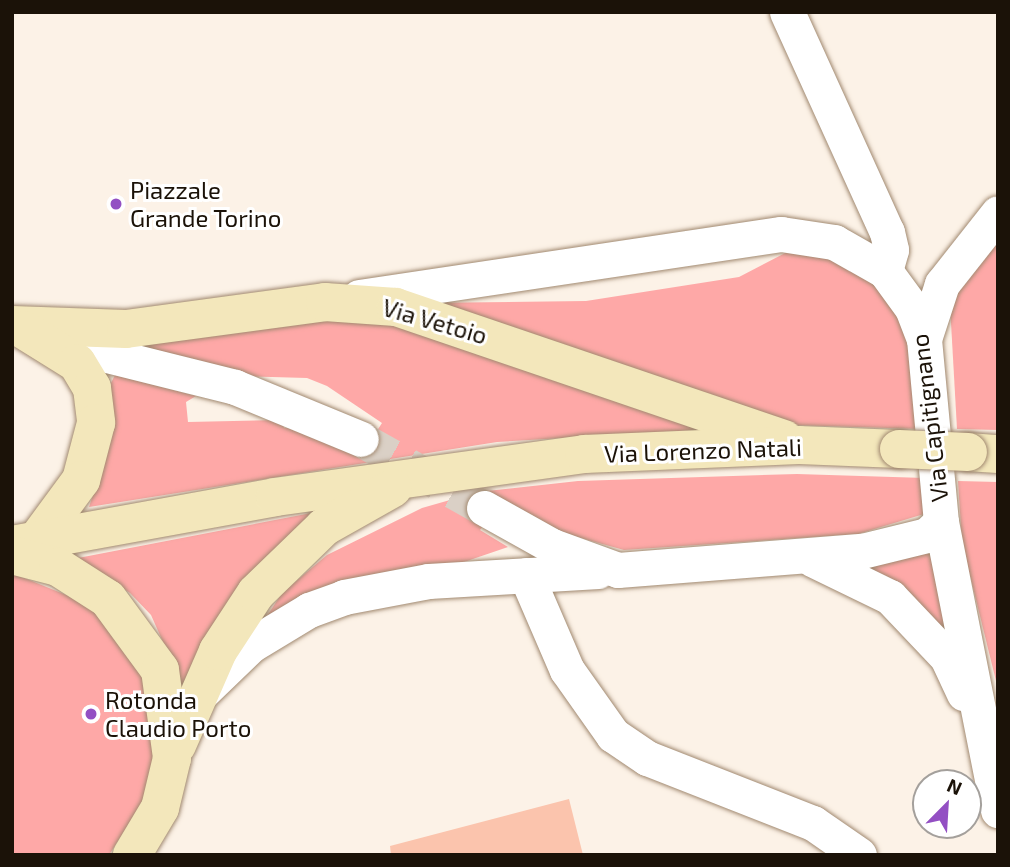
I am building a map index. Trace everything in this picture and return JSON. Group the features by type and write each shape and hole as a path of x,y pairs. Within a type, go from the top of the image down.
{"street":[{"path":"325,302 781,234 834,242 885,271 891,250 887,232 787,12"},
{"path":"924,339 942,284 977,231 998,213"},
{"name":"Via Capitignano","path":"885,271 912,308 924,339 941,522 998,810"},
{"name":"Via Vetoio","path":"12,325 145,328 325,302 408,310 799,445"},
{"name":"Via Vetoio","path":"12,325 51,341 86,375 96,424 81,480 20,547"},
{"path":"51,341 235,387 361,439"},
{"name":"Via Lorenzo Natali","path":"20,547 410,479 584,454 799,445 983,453"},
{"name":"Via Lorenzo Natali","path":"172,758 194,701 234,622 278,568 324,527 410,479"},
{"path":"484,508 552,546 618,570"},
{"path":"194,701 251,645 309,610 429,581 806,557 927,535 941,522"},
{"path":"20,547 85,581 129,620 169,699 172,758 142,847"},
{"path":"806,557 851,573 921,625 947,657 983,731"},
{"path":"526,575 567,670 613,735 647,758 813,823 859,855"}],"shaded area":[{"path":"998,234 998,430 957,429 950,305 967,271"},
{"path":"789,251 843,262 878,283 910,337 919,429 792,425 418,303 586,301 739,277"},
{"path":"299,316 382,318 714,429 497,442 89,507 113,434 110,385 115,375 196,396 186,402 188,422 283,420 284,428 308,429 362,454 382,423 327,386 307,378 234,376 129,346"},
{"path":"797,474 925,478 924,514 858,534 624,550 552,530 502,499 480,530 508,547 256,633 282,593 327,555 422,508 478,492 578,481"},
{"path":"958,481 998,482 998,689 962,543"},
{"path":"327,510 187,696 151,615 130,593 78,558"},
{"path":"933,552 947,632 865,565"},
{"name":"Rotonda Claudio Porto","path":"12,573 86,603 134,657 148,691 154,764 145,799 109,855 12,855"}],"building":[{"path":"569,799 583,855 391,855 390,846"}],"tunnel":[{"path":"361,439 484,508"}],"place":[{"name":"Piazzale Grande Torino","path":"116,204"},
{"name":"Rotonda Claudio Porto","path":"91,714"}]}
